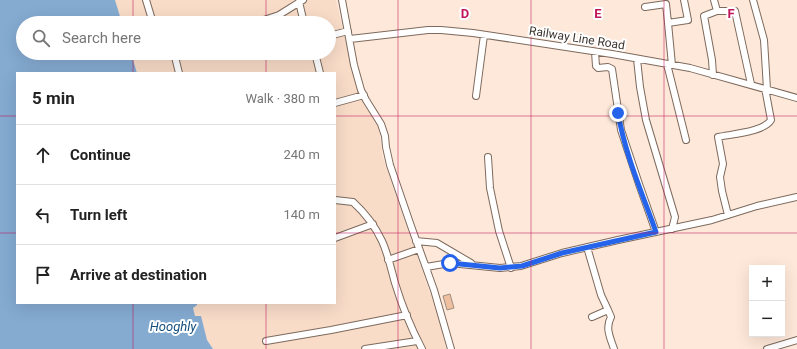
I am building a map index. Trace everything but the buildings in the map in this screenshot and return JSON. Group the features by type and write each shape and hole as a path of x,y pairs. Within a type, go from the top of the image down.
{"street":[{"path":"146,0 151,16"},
{"path":"342,0 354,65 364,95 381,124 385,136 390,165 434,290 450,349"},
{"path":"668,23 688,20 684,0"},
{"path":"714,0 717,11"},
{"path":"728,215 720,177 723,164 718,137 761,128 768,124 771,120 766,89 764,40 753,0"},
{"path":"276,16 301,1 303,16"},
{"path":"645,8 666,4 670,64 686,140"},
{"path":"714,74 704,16 717,11 735,11 751,84"},
{"name":"Railway Line Road","path":"350,38 441,30 484,35 670,64 714,74 797,98"},
{"path":"336,34 348,31"},
{"path":"476,96 484,35"},
{"path":"595,52 596,66 598,68 608,67 612,69 621,130 656,232"},
{"path":"637,59 646,120 675,217 672,229"},
{"path":"176,60 179,72"},
{"path":"317,60 320,72"},
{"path":"336,103 364,95"},
{"path":"488,158 492,195 499,230 511,268"},
{"path":"426,267 450,263 492,268 511,268 522,266 587,247 672,229 797,197"},
{"path":"336,200 353,202 372,224 383,243 407,315 422,349"},
{"path":"336,238 372,224"},
{"path":"416,241 437,243 475,266"},
{"path":"587,247 601,295 611,317 607,323 614,349"},
{"path":"388,260 419,249"},
{"path":"592,317 608,310"},
{"path":"266,341 407,315"},
{"path":"767,349 797,340"},
{"path":"365,349 418,341"}],"shaded area":[{"path":"115,0 336,0 360,97 379,128 382,155 438,316 446,349 213,349 207,340 201,317 195,317 193,308 197,304 336,304 336,72 137,72 133,60 336,60 336,16 120,16"}],"water":[{"name":"Hooghly","path":"0,0 115,0 120,16 16,16 16,60 133,60 137,72 16,72 16,304 197,304 193,308 195,316 201,316 207,340 213,349 0,349"}],"route":[{"path":"450,263 492,268 511,268 562,253 656,232 621,130 618,113"}]}
